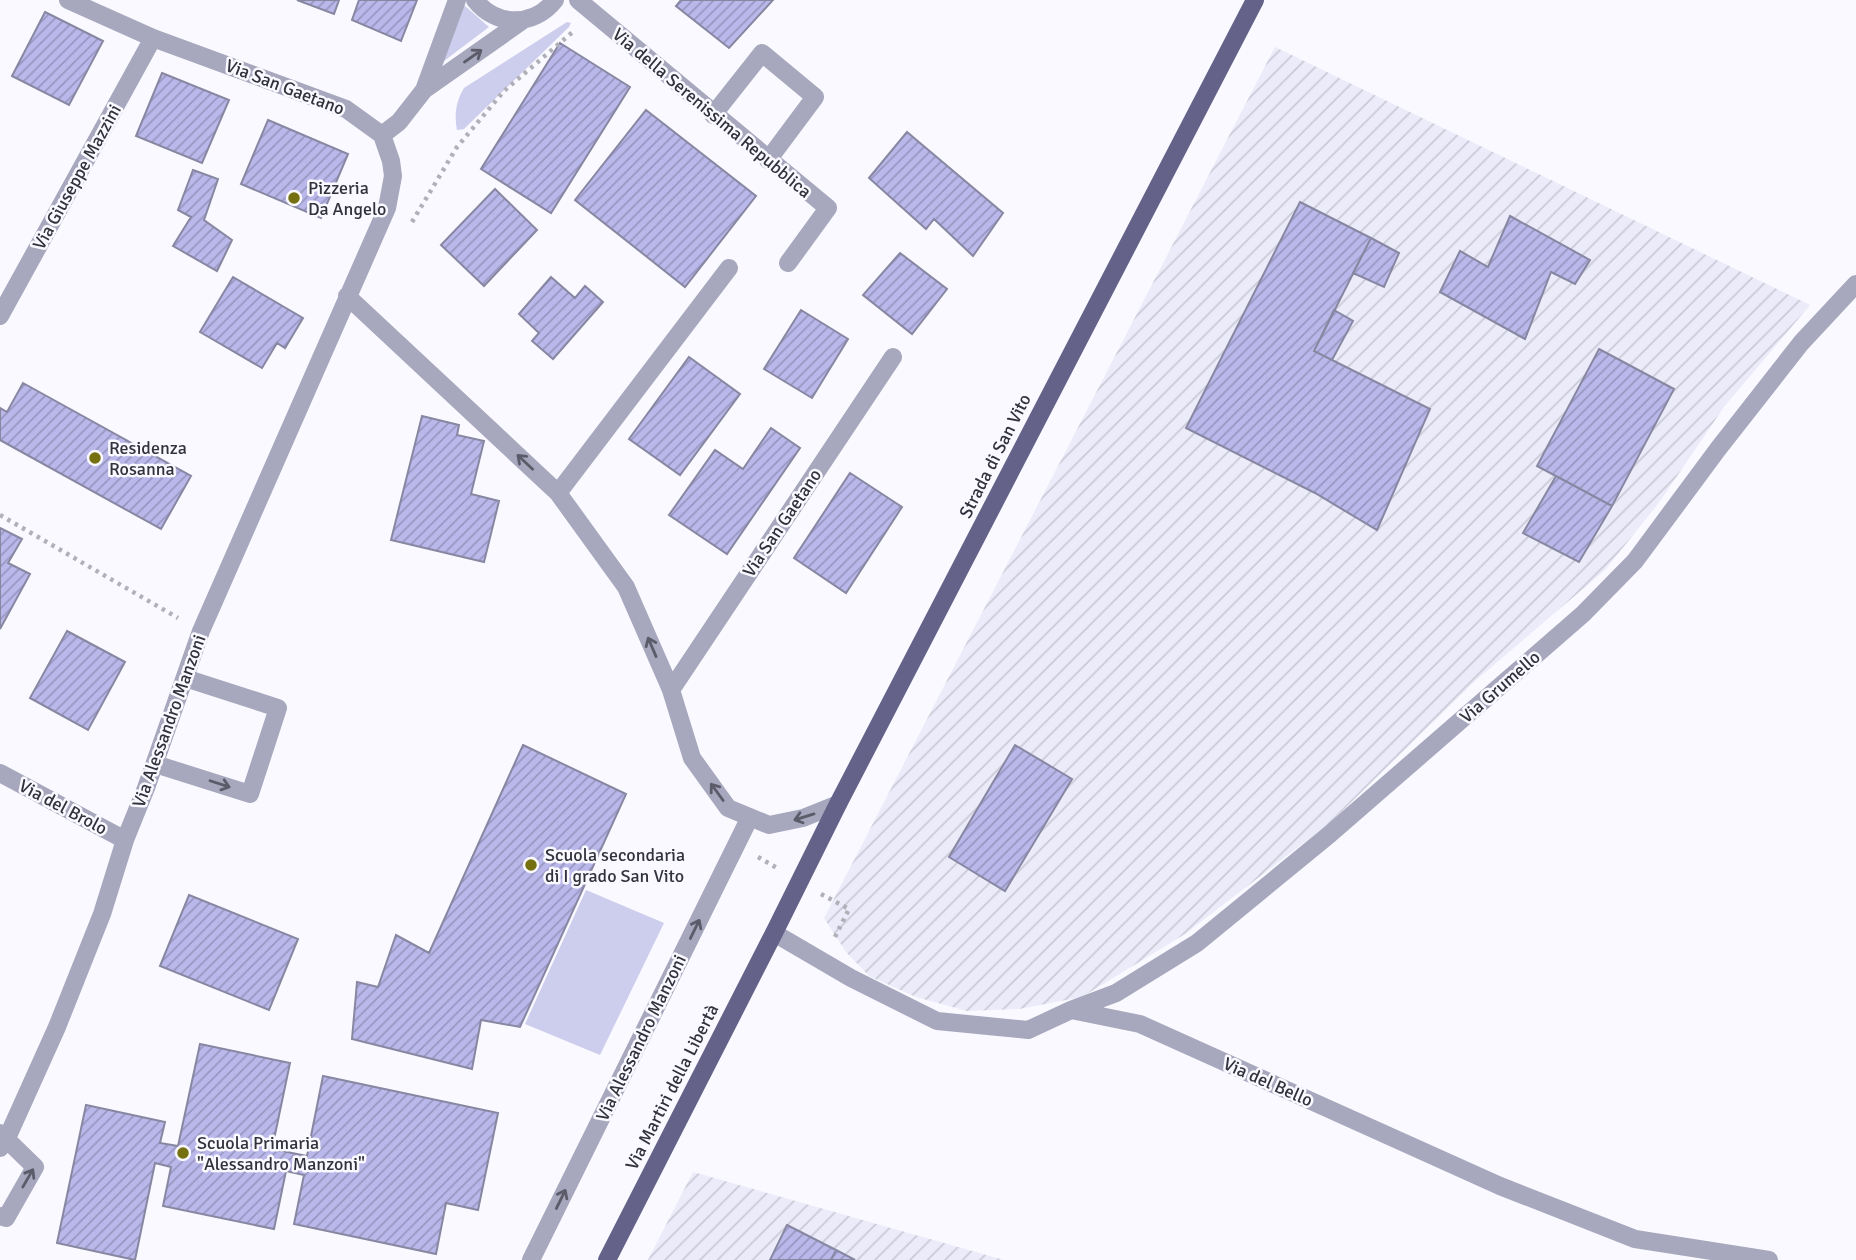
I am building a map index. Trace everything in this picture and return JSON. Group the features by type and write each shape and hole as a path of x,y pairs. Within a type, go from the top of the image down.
{"main road":[{"name":"Strada di San Vito","path":"775,933 838,804 1255,0"},
{"name":"Via Martiri della Libertà","path":"607,1260 775,933"}],"street":[{"name":"Via San Gaetano","path":"68,0 153,38 346,109 382,135"},
{"path":"424,90 457,0"},
{"path":"475,0 490,14 505,21 522,21"},
{"path":"555,0 540,15 522,21 424,90 399,122 382,135 393,176 387,208 347,296 558,493 626,587 671,690 692,758 728,808 769,825 803,818 838,804"},
{"name":"Via della Serenissima Repubblica","path":"578,0 828,208 788,263"},
{"name":"Via Giuseppe Mazzini","path":"0,316 153,38"},
{"path":"713,114 762,53 815,97 768,160"},
{"path":"558,493 729,268"},
{"name":"Via Grumello","path":"1071,1010 1116,993 1197,943 1330,834 1583,614 1635,561 1801,342 1856,284"},
{"name":"Via Alessandro Manzoni","path":"2,1140 57,1027 102,915 125,840 155,764 201,631 347,296"},
{"name":"Via San Gaetano","path":"671,690 893,357"},
{"path":"155,764 250,794 278,708 185,678"},
{"name":"Via del Brolo","path":"0,773 125,840"},
{"name":"Via Alessandro Manzoni","path":"531,1260 750,817"},
{"path":"775,933 851,978 937,1021 1028,1030 1071,1010"},
{"name":"Via del Bello","path":"1071,1010 1140,1024 1500,1186 1635,1239 1769,1260"},
{"path":"0,1216 5,1218 34,1167 2,1140"}],"path":[{"path":"409,227 457,147 504,91 572,33 596,17"},
{"path":"0,515 201,631"}],"shaded area":[{"path":"464,5 489,27 440,64"},
{"path":"567,22 571,23 569,27 464,129 457,130 456,108 464,88"},
{"path":"1275,47 1810,305 1724,407 1658,504 1605,570 1475,681 1331,822 1185,934 1082,997 1019,1009 967,1011 916,997 869,976 846,952 824,918"},
{"path":"586,890 664,923 600,1055 525,1024"},
{"path":"693,1172 1004,1260 648,1260"}],"building":[{"path":"297,0 339,0 334,14"},
{"path":"359,0 417,0 401,41 352,20"},
{"path":"681,0 773,0 729,48 676,6"},
{"path":"45,12 103,41 69,105 12,76"},
{"path":"560,43 630,87 551,213 481,169"},
{"path":"162,73 229,100 202,163 136,136"},
{"path":"646,110 756,196 685,287 575,200"},
{"path":"268,120 348,154 321,218 241,184"},
{"path":"907,132 1003,213 973,256 934,219 926,229 869,178"},
{"path":"193,170 218,179 204,220 232,240 217,271 173,246 191,217 178,210"},
{"path":"495,189 537,230 484,286 441,245"},
{"path":"1300,202 1371,238 1314,351 1430,409 1377,530 1315,493 1186,428"},
{"path":"1510,216 1590,260 1575,284 1551,272 1525,339 1440,292 1460,251 1488,267"},
{"path":"1371,238 1399,253 1384,287 1353,273"},
{"path":"900,253 947,289 912,334 863,295"},
{"path":"233,277 303,318 285,348 277,343 262,368 200,332"},
{"path":"551,277 575,298 585,286 603,302 553,359 532,341 539,333 519,314"},
{"path":"801,310 848,339 812,398 764,369"},
{"path":"1334,310 1353,321 1332,360 1314,351"},
{"path":"1599,349 1674,389 1612,506 1537,466"},
{"path":"689,357 740,394 680,475 629,439"},
{"name":"Residenza Rosanna","path":"23,383 191,476 161,529 0,440 0,408 7,412"},
{"path":"422,416 459,425 457,435 484,441 471,494 499,501 484,562 391,540"},
{"path":"771,428 800,448 727,554 669,515 715,450 743,469"},
{"path":"850,473 902,507 846,593 794,558"},
{"path":"1556,476 1612,506 1579,562 1523,533"},
{"path":"0,528 22,539 8,563 30,574 0,629"},
{"path":"67,631 125,662 88,730 30,698"},
{"name":"Scuola secondaria di I grado San Vito","path":"523,745 626,794 520,1027 481,1020 472,1069 352,1039 357,982 378,987 396,935 429,953"},
{"path":"1015,745 1072,779 1005,891 949,857"},
{"path":"189,895 298,939 269,1010 160,966"},
{"name":"Scuola Primaria \"Alessandro Manzoni\"","path":"200,1044 290,1063 272,1149 307,1156 323,1076 498,1113 478,1210 446,1203 436,1254 294,1224 304,1175 286,1171 274,1229 163,1206 171,1167 155,1163 135,1260 57,1243 86,1105 165,1122 160,1143 178,1146"},
{"path":"787,1225 836,1250 831,1260 770,1260"},
{"path":"836,1250 855,1260 831,1260"}],"place":[{"name":"Pizzeria Da Angelo","path":"294,198"},
{"name":"Residenza Rosanna","path":"95,458"},
{"name":"Scuola secondaria di I grado San Vito","path":"531,865"},
{"name":"Scuola Primaria \"Alessandro Manzoni\"","path":"183,1153"}]}
